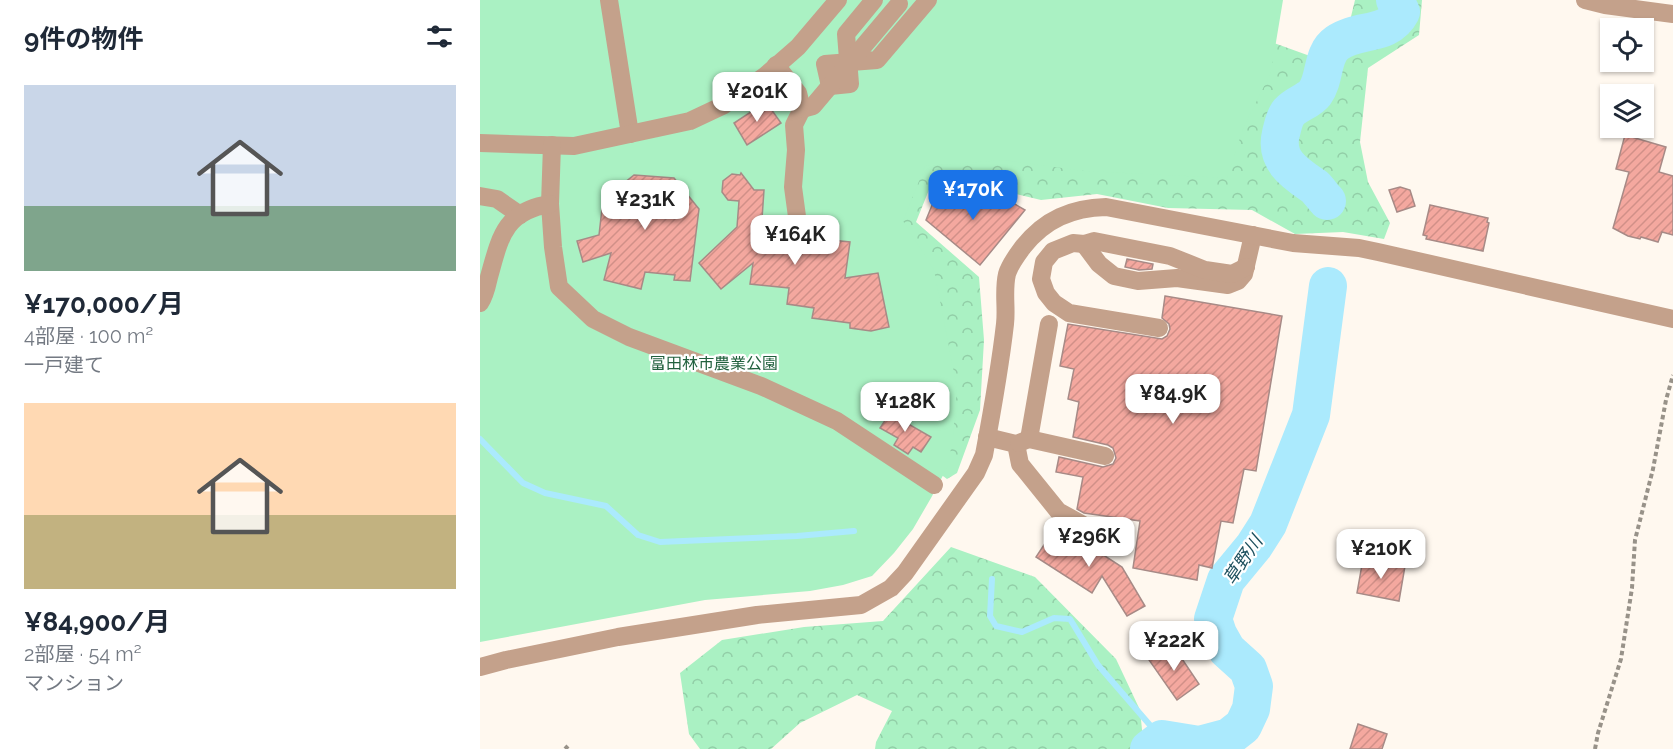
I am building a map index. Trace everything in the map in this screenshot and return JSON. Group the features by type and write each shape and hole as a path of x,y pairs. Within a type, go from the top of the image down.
{"street":[{"path":"609,0 630,134"},
{"path":"480,143 574,146 690,120 724,105 776,65 798,46 838,0"},
{"path":"854,56 891,44 928,0"},
{"path":"1585,0 1673,14"},
{"path":"802,109 813,106 830,86 876,31 891,3"},
{"path":"860,17 891,3"},
{"path":"860,17 891,44"},
{"path":"854,56 860,17"},
{"path":"776,65 798,93 802,109 794,125 796,150 793,188 798,224"},
{"path":"552,145 550,204 559,287 593,319 628,337 761,386 837,421 934,485"},
{"path":"480,196 497,199 520,215"},
{"path":"480,303 504,229 520,215 536,206 550,204"},
{"path":"480,667 618,637 757,615 861,605 891,588 905,573 976,473 984,456 1005,323 1007,273 1028,241 1050,221 1078,210 1106,207 1293,243 1359,248 1673,319"},
{"path":"1084,244 1099,264 1114,276 1138,281 1178,279 1228,285 1238,281 1246,267 1253,235"},
{"path":"1159,328 1069,313 1054,303 1046,293 1041,279 1044,262 1053,251 1073,243 1084,244 1094,241 1170,256 1205,270 1232,274 1246,267"},
{"path":"1049,324 1020,464 1058,511 1112,541"},
{"path":"987,437 1105,456"}],"path":[{"path":"1595,749 1620,659 1632,588 1635,540 1673,375"}],"green space":[{"name":"富田林市農業公園","path":"480,0 1283,0 1271,72 1243,129 1227,178 1084,171 1003,160 925,166 903,221 934,270 957,388 953,436 948,466 931,498 913,529 872,576 843,585 810,591 705,600 480,642"},
{"path":"1355,0 1422,0 1419,35 1368,68 1360,142 1368,182 1390,223 1384,239 1343,232 1295,234 1252,210 1168,208 1097,194 1041,200 935,175 916,222 979,277 984,340 980,410 957,473 947,479 924,462 828,125 1274,43 1310,56 1348,29"},
{"path":"951,547 1035,577 1116,659 1140,710 1144,749 875,749 876,742 892,711 857,695 800,723 771,749 700,749 689,734 680,673 722,640 804,627 883,621"}],"building":[{"path":"766,102 781,123 747,145 734,123"},
{"path":"1624,138 1635,138 1666,147 1659,172 1673,176 1673,235 1662,232 1658,242 1628,236 1613,228 1629,172 1616,169"},
{"path":"741,173 754,190 764,190 761,233 850,242 845,278 878,273 889,327 871,331 850,328 850,323 812,318 814,308 787,304 789,288 750,284 753,263 721,289 699,263 737,227 739,201 728,200 722,192 723,181 732,174 740,175"},
{"path":"634,175 674,178 699,209 690,281 674,280 675,275 645,272 641,289 604,280 611,253 583,262 577,241 599,235 603,200"},
{"path":"1400,187 1410,190 1415,206 1397,212 1389,190"},
{"path":"950,189 1013,203 1025,210 980,265 926,220 935,198"},
{"path":"1430,205 1488,218 1483,251 1426,239 1427,236 1423,235"},
{"path":"1127,259 1153,264 1152,269 1139,270 1125,267"},
{"path":"1165,296 1282,316 1256,471 1244,469 1233,523 1221,521 1212,568 1199,565 1197,580 1133,568 1140,521 1084,513 1077,509 1083,477 1056,472 1059,457 1103,467 1113,464 1116,458 1113,448 1108,445 1073,437 1079,402 1068,399 1074,369 1060,366 1068,324 1162,339 1167,336 1170,329 1169,324 1162,318"},
{"path":"892,410 905,417 903,421 931,437 921,452 913,447 908,454 894,445 898,438 880,428"},
{"path":"1057,525 1122,567 1145,606 1127,616 1102,576 1092,593 1036,557"},
{"path":"1363,559 1405,566 1399,601 1357,593"},
{"path":"1174,647 1199,684 1177,700 1149,660 1162,649 1164,653"},
{"path":"1358,724 1387,734 1382,749 1350,749"}],"waterway":[{"name":"草野川","path":"1327,201 1315,187 1294,172 1284,159 1280,143 1284,122 1292,109 1315,93 1328,53 1332,48 1345,38 1381,29 1395,20 1401,12 1395,0"},
{"name":"草野川","path":"1149,749 1162,739 1199,745 1229,737 1243,726 1251,709 1254,686 1248,669 1227,650 1213,619 1226,580 1254,546 1268,524 1311,415 1328,286"},
{"path":"480,439 523,483 545,493 606,506 638,535 660,542 854,531"},
{"path":"992,579 990,616 996,626 1022,632 1054,618 1070,619 1098,665 1162,739"}]}
